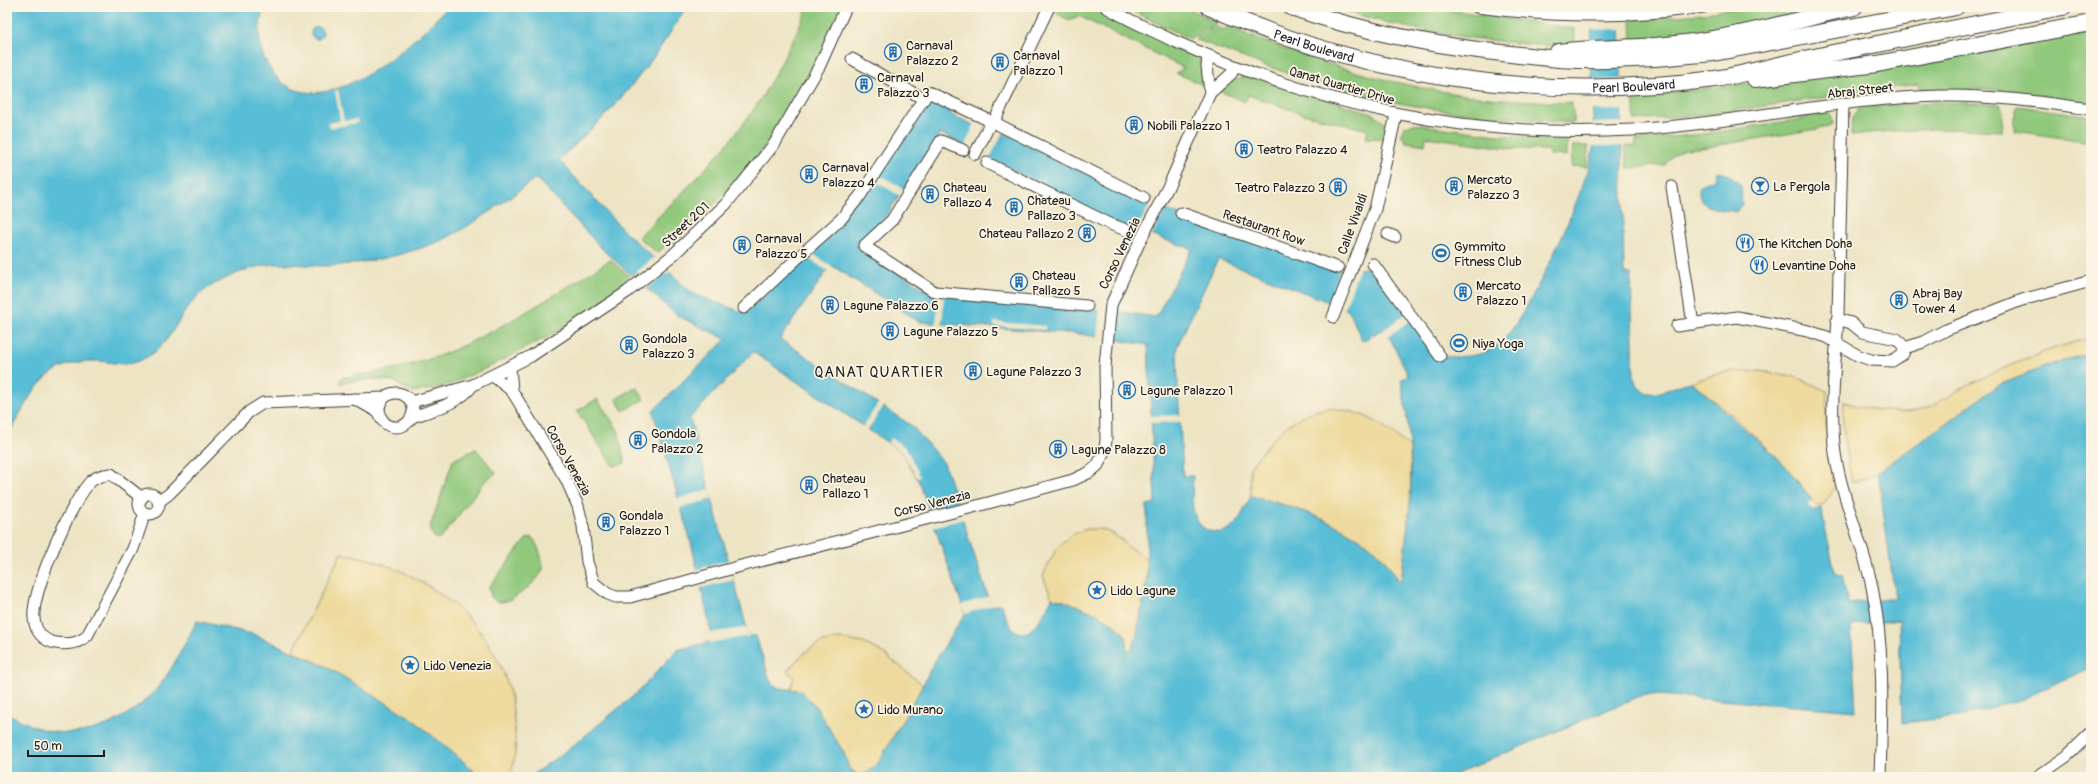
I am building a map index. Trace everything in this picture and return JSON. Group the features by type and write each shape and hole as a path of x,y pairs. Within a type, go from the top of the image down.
{"main road":[{"name":"Pearl Boulevard","path":"1209,7 1268,32 1328,52 1452,79 1539,88 1632,86 1716,79 2063,7"},
{"name":"Pearl Boulevard","path":"1291,7 1346,24 1426,43 1531,56 1713,52 1956,7"},
{"path":"1629,54 1720,37 1854,7"},
{"path":"1716,79 1740,80 1870,65 2091,23"}],"street":[{"path":"975,154 993,122 1049,7"},
{"name":"Qanat Quartier Drive","path":"1106,7 1128,19 1235,67 1337,100 1396,115 1491,128 1537,132 1584,132"},
{"path":"1477,7 1520,13 1583,15 1630,14 1703,7"},
{"name":"Street 201","path":"411,402 473,385 493,376 548,346 627,292 674,254 726,204 776,143 820,65 843,9"},
{"path":"1208,56 1207,66 1210,93"},
{"path":"852,59 924,100"},
{"name":"Corso Venezia","path":"493,376 512,391 566,479 578,506 583,526 587,562 594,583 608,594 616,598 630,597 741,566 978,506 1073,480 1090,472 1098,465 1104,451 1106,441 1105,366 1107,326 1113,300 1139,243 1170,184 1210,93 1227,78 1235,67"},
{"path":"744,308 841,219 860,196 928,92 993,122 1144,198"},
{"name":"Abraj Street","path":"1584,132 1633,130 1705,124 1843,105 1939,96 2008,98 2091,109"},
{"path":"1843,105 1842,229 1832,408 1835,448 1872,586 1880,638 1882,696 1880,777"},
{"name":"Calle Vivaldi","path":"1333,317 1375,209 1396,115"},
{"path":"963,150 941,140 892,220 864,246 935,292 1087,306"},
{"path":"987,162 1110,224 1126,230"},
{"path":"1672,186 1693,324"},
{"name":"Restaurant Row","path":"1181,213 1338,268"},
{"path":"1373,264 1440,356"},
{"path":"1677,326 1737,317 1808,331 1836,341 1857,355 1871,360 1892,361 1903,354 1906,348 1923,342 1946,330 2022,300 2091,281"},
{"path":"1837,319 1851,323 1862,332 1897,339 1906,348"},
{"name":"Corso Venezia","path":"510,366 512,391"},
{"name":"Street 201","path":"412,417 458,399 467,393 473,385"},
{"path":"400,393 405,395 411,402 413,407 412,417 405,424 396,427 386,424 380,413 380,406 384,398 390,394 400,393"},
{"path":"145,513 154,512 158,506 158,502 169,494 257,406 270,402 384,398"},
{"path":"355,399 380,413"},
{"path":"142,498 111,474 97,477 85,489 49,557 40,584 34,618 37,630 43,638 54,643 64,644 80,641 87,636 133,549 145,513"},
{"path":"145,513 139,506 142,498 146,495 152,496 158,502"},
{"path":"2037,777 2067,756 2091,733"}],"green space":[{"path":"808,7 839,7 840,14 814,70 797,101 749,167 712,207 673,244 671,242 657,253 638,237 722,150 747,119 765,92 795,36"},
{"path":"1057,7 1101,7 1197,56 1205,67 1205,86 1176,73 1184,68 1079,16 1069,20 1054,12"},
{"path":"1124,7 1185,7 1217,22 1190,39"},
{"path":"1334,7 1431,7 1575,29 1574,48 1483,40 1423,30 1393,24"},
{"path":"1736,7 1829,7 1698,35 1632,43 1631,19 1703,14"},
{"path":"1214,26 1223,30 1228,27 1315,59 1374,77 1404,84 1478,97 1572,103 1574,123 1461,113 1377,99 1349,92 1271,68 1195,39"},
{"path":"2091,32 2091,104 2006,90 1920,89 1918,84 1702,115 1634,120 1634,97 1837,73 2065,34 2072,35"},
{"path":"1247,76 1372,113 1385,124 1386,130 1383,139 1366,138 1368,130 1303,114 1248,95 1245,102 1219,91 1224,84"},
{"path":"1938,102 2000,104 2003,112 2002,131 1926,130 1889,131 1851,135 1852,118 1859,109 1876,106"},
{"path":"2018,106 2091,116 2091,142 2015,131 2015,110"},
{"path":"1826,112 1832,117 1833,120 1833,124 1829,127 1684,150 1673,156 1665,165 1628,168 1625,146 1636,146 1636,140 1703,134 1807,118 1807,115"},
{"path":"1414,124 1497,135 1567,138 1567,156 1549,155 1548,150 1515,149 1426,137 1425,145 1406,142 1401,134 1404,127"},
{"path":"1573,146 1588,146 1587,167 1571,166"},
{"path":"610,260 629,276 613,295 570,325 491,366 453,383 434,389 411,392 393,381 372,379 340,383 341,378 411,365 472,342 552,297"},
{"path":"637,387 644,399 623,411 616,399"},
{"path":"597,399 618,430 625,463 613,466 577,411"},
{"path":"476,449 496,473 485,481 441,538 436,539 429,530 453,460"},
{"path":"532,537 538,547 541,557 543,569 541,574 526,589 507,601 499,602 492,598 489,587 526,539"}],"sand":[{"path":"2091,338 2091,354 2063,360 1999,385 1878,472 1866,478 1852,482 1844,432 1844,402 1862,407 1895,412 1924,409 1964,387 2010,365 2058,347"},
{"path":"1759,371 1793,376 1827,391 1826,427 1835,488 1824,504 1817,506 1784,464 1737,419 1692,382 1724,372"},
{"path":"1328,408 1363,415 1382,425 1410,448 1411,498 1401,583 1380,555 1348,532 1301,511 1251,496 1250,467 1267,446 1292,422 1302,416"},
{"name":"Lido Lagune","path":"1087,529 1102,529 1113,534 1122,540 1128,547 1148,559 1141,621 1135,644 1131,651 1126,649 1127,640 1111,625 1083,608 1052,598 1043,576 1059,546 1070,536"},
{"name":"Lido Venezia","path":"341,553 373,560 403,572 432,588 457,608 479,631 496,657 508,687 514,720 515,742 515,756 509,777 478,777 471,768 411,718 327,667 293,651"},
{"name":"Lido Murano","path":"841,639 863,643 882,652 923,685 877,765 867,773 859,775 848,768 844,753 814,704 801,691 791,689 794,677 787,671 804,653 810,649 824,642"}],"water":[{"path":"7,7 264,7 260,24 260,41 261,49 268,65 273,73 293,89 315,93 340,88 365,76 413,41 448,7 686,7 644,71 594,127 559,160 622,229 693,294 745,313 813,250 926,100 951,111 950,114 1001,138 1004,133 1148,204 1342,271 1374,267 1444,357 1480,354 1487,352 1499,344 1511,331 1540,282 1555,252 1580,192 1589,167 1594,144 1591,7 1620,7 1624,274 1631,274 1634,378 1639,387 1645,392 1652,393 1692,382 1784,464 1812,500 1807,506 1812,511 1821,508 1835,574 1842,575 1848,604 1895,598 1878,472 1999,385 2063,360 2091,354 2091,667 2023,699 1957,717 1902,723 1899,620 1851,625 1856,711 1645,694 1449,777 529,777 570,748 636,694 677,650 713,641 692,546 653,411 726,339 678,316 604,251 536,178 463,229 420,249 371,261 324,266 285,264 264,265 235,274 208,288 197,297 183,314 166,341 150,355 139,361 127,364 99,361 76,363 61,368 49,375 30,396 7,437","holes":["940,133 1116,223 1192,249 1156,317 1115,311 934,295 856,246 886,216","1218,259 1349,310 1362,341 1381,330 1389,336 1408,375 1401,380 1411,460 1409,514 1401,582 1376,551 1348,532 1317,517 1268,500 1251,496 1236,523 1231,528 1224,531 1213,532 1205,529 1199,524 1193,509 1193,476 1183,476 1177,347","831,265 920,322 1080,334 1148,345 1155,503 1147,505 1147,582 1136,638 1131,651 1126,649 1127,641 1125,636 1119,628 1111,622 1080,607 1052,598 1041,619 1028,632 1021,633 1015,630 1008,621 1002,606 1000,604 991,606 944,463 912,426 780,339","753,352 903,453 920,484 965,614 933,664 923,685 877,765 864,775 855,774 849,768 844,753 814,704 801,691 779,688 772,684 769,678 756,636 749,636 690,418"]},
{"path":"315,27 319,27 323,33 319,39 315,39 311,35 311,31"},
{"path":"1716,171 1729,175 1741,186 1742,204 1736,212 1709,206 1701,199 1699,193 1700,185 1715,179"},
{"path":"197,621 253,634 327,667 411,718 471,768 478,777 7,777 7,713 36,727 55,732 70,733 84,731 99,728 113,722 127,715 139,706 160,685 175,662"}],"pier":[{"path":"1589,7 1622,7 1622,29 1589,30"},
{"path":"1623,79 1624,110 1590,110 1590,80"},
{"path":"335,90 338,90 344,121 357,119 358,123 329,128 328,123 340,121"},
{"path":"1624,122 1624,146 1591,146 1591,123"},
{"path":"975,123 1000,136 1004,131 989,160 964,147"},
{"path":"878,174 904,189 900,196 874,180"},
{"path":"1151,203 1167,207 1151,237 1135,231"},
{"path":"810,252 834,269 831,267 829,272 806,257"},
{"path":"655,257 670,271 645,290 630,277"},
{"path":"1360,267 1344,310 1328,303 1341,269"},
{"path":"938,294 944,295 942,325 936,325"},
{"path":"1100,308 1118,310 1116,341 1097,339"},
{"path":"1407,313 1412,319 1387,337 1381,332"},
{"path":"994,322 1045,326 1045,330 994,326"},
{"path":"879,402 884,405 867,431 862,428"},
{"path":"1181,415 1182,422 1149,423 1149,416"},
{"path":"891,438 906,448 920,476 917,478 903,453 888,443"},
{"path":"710,489 712,499 679,508 677,499"},
{"path":"958,502 964,519 932,527 926,510"},
{"path":"729,560 734,580 699,588 695,570"},
{"path":"990,596 993,605 965,614 961,605"},
{"path":"748,627 749,636 708,643 711,640 710,633"}],"place":[{"name":"Carnaval Palazzo 2","path":"893,52"},
{"name":"Carnaval Palazzo 1","path":"1000,62"},
{"name":"Carnaval Palazzo 3","path":"864,84"},
{"name":"Nobili Palazzo 1","path":"1134,125"},
{"name":"Teatro Palazzo 4","path":"1244,149"},
{"name":"Carnaval Palazzo 4","path":"809,174"},
{"name":"Mercato Palazzo 3","path":"1454,186"},
{"name":"La Pergola","path":"1760,186"},
{"name":"Teatro Palazzo 3","path":"1338,187"},
{"name":"Chateau Pallazo 4","path":"930,194"},
{"name":"Chateau Pallazo 3","path":"1014,207"},
{"name":"Chateau Pallazo 2","path":"1087,233"},
{"name":"The Kitchen Doha","path":"1745,243"},
{"name":"Carnaval Palazzo 5","path":"742,245"},
{"name":"Gymmito Fitness Club","path":"1441,253"},
{"name":"Levantine Doha","path":"1759,265"},
{"name":"Chateau Pallazo 5","path":"1019,282"},
{"name":"Mercato Palazzo 1","path":"1463,292"},
{"name":"Abraj Bay Tower 4","path":"1899,300"},
{"name":"Lagune Palazzo 6","path":"830,305"},
{"name":"Lagune Palazzo 5","path":"890,331"},
{"name":"Niya Yoga","path":"1459,343"},
{"name":"Gondola Palazzo 3","path":"629,345"},
{"name":"Lagune Palazzo 3","path":"973,371"},
{"name":"Lagune Palazzo 1","path":"1127,390"},
{"name":"Gondola Palazzo 2","path":"638,440"},
{"name":"Lagune Palazzo 8","path":"1058,449"},
{"name":"Chateau Pallazo 1","path":"809,485"},
{"name":"Gondala Palazzo 1","path":"606,522"},
{"name":"Lido Lagune","path":"1097,590"},
{"name":"Lido Venezia","path":"410,665"},
{"name":"Lido Murano","path":"864,709"}],"district":[{"name":"QANAT QUARTIER","path":"879,372"}]}
